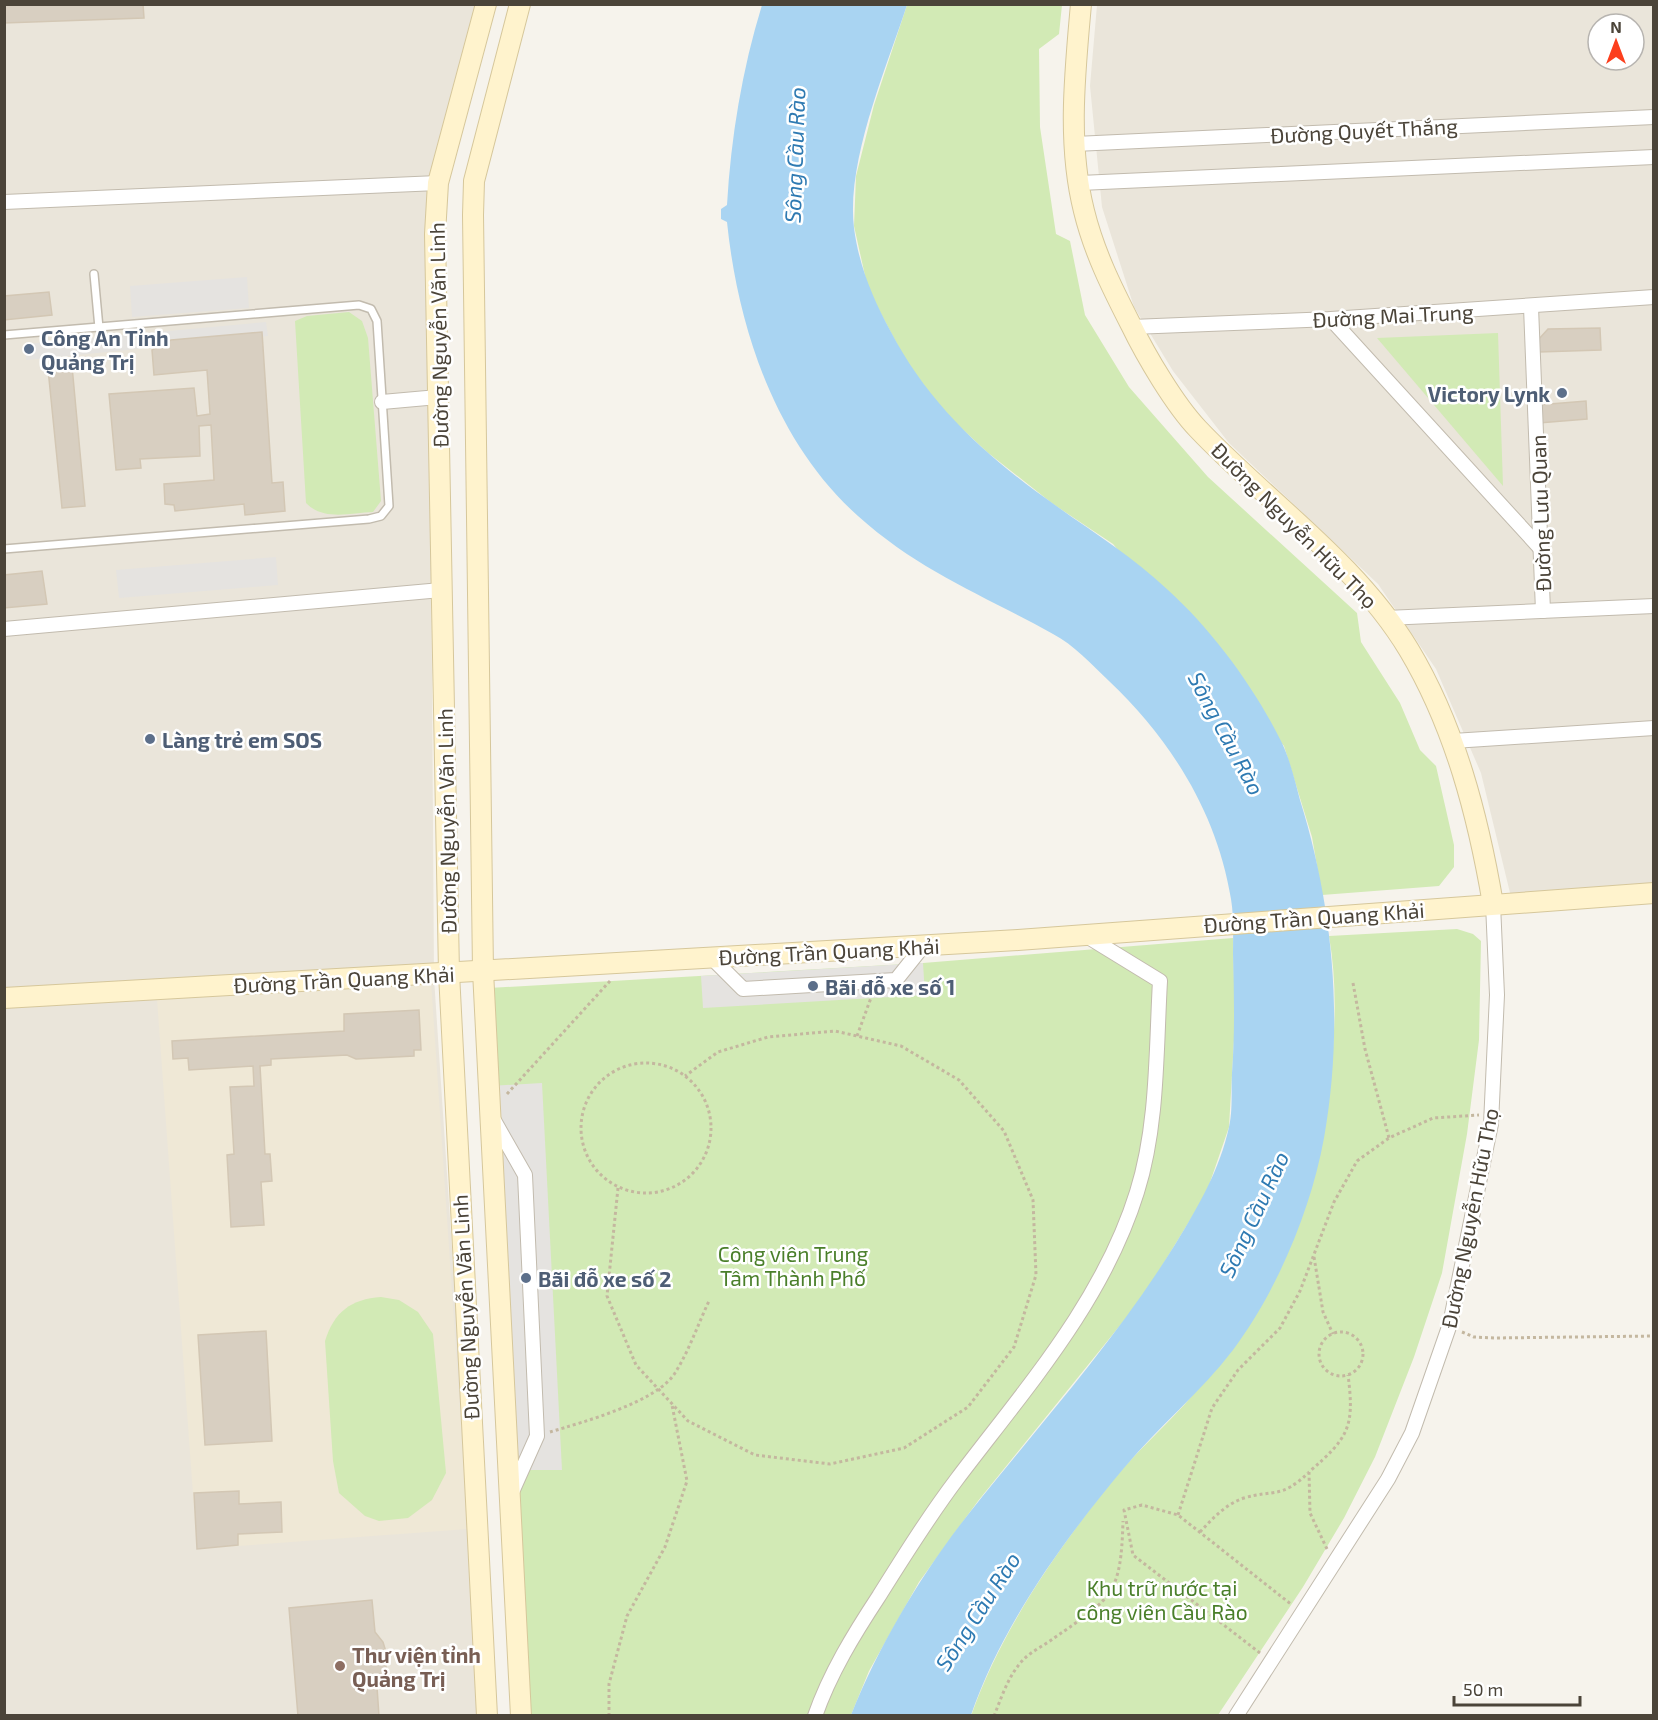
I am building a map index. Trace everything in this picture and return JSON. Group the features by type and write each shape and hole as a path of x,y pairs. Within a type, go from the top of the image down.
{"street":[{"name":"Đường Nguyễn Văn Linh","path":"486,4 438,183 435,234 449,973 487,1716"},
{"name":"Đường Nguyễn Văn Linh","path":"520,4 474,181 473,216 483,971 521,1716"},
{"name":"Đường Nguyễn Hữu Thọ","path":"1082,4 1075,75 1075,144 1084,210 1106,277 1140,346 1197,428 1342,567 1386,618 1409,650 1453,741 1483,845 1493,903 1497,995 1491,1114 1450,1324 1412,1433 1400,1457 1236,1716"},
{"name":"Đường Quyết Thắng","path":"1075,144 1653,117"},
{"name":"Đường Quyết Thắng","path":"1080,183 1653,157"},
{"path":"4,202 438,183"},
{"name":"Đường Mai Trung","path":"1132,327 1331,319 1653,297"},
{"name":"Đường Lưu Quan","path":"1531,307 1544,611"},
{"path":"1331,319 1542,550"},
{"path":"382,402 438,397"},
{"path":"4,629 441,590"},
{"path":"1386,618 1653,606"},
{"path":"1453,741 1653,728"},
{"name":"Đường Trần Quang Khải","path":"4,998 1085,935 1493,903 1653,893"},
{"path":"815,1716 823,1694 856,1632 902,1559 956,1480 1056,1350 1104,1273 1137,1192 1149,1136 1156,1063 1160,981 1085,935"},
{"path":"712,958 743,989 896,980 924,945"},
{"path":"490,1113 525,1175 537,1436 510,1497"}],"lane":[{"path":"94,274 99,328"},
{"path":"4,335 359,305 371,309 377,321 389,506 381,516 4,549"}],"path":[{"path":"490,1113 627,963"},
{"path":"857,1036 876,981"},
{"path":"1353,983 1365,1049 1389,1138"},
{"path":"618,1188 607,1296 636,1365 688,1420 755,1455 830,1464 904,1448 968,1407 1014,1347 1036,1275 1033,1200 1004,1131 959,1080 901,1046 835,1031 768,1036 718,1052 685,1076"},
{"path":"646,1063 666,1066 685,1076 699,1090 709,1108 709,1149 699,1167 683,1183 662,1192 640,1194 618,1188 599,1175 586,1156 580,1135 582,1112 591,1092 607,1076 625,1066 646,1063"},
{"path":"1178,1515 1212,1408 1238,1370 1280,1328 1300,1291 1334,1202 1357,1161 1389,1138 1433,1118 1491,1114"},
{"path":"1314,1257 1323,1312 1333,1334"},
{"path":"537,1436 609,1413 659,1390 675,1374 709,1301"},
{"path":"1450,1324 1474,1337 1653,1336"},
{"path":"1350,1333 1361,1344 1364,1359 1360,1366 1348,1375 1329,1373 1320,1362 1319,1348 1328,1336 1333,1334 1350,1333"},
{"path":"1200,1532 1229,1505 1246,1498 1284,1492 1340,1444 1346,1432 1351,1400 1348,1375"},
{"path":"609,1716 609,1684 627,1616 665,1547 687,1481 672,1403"},
{"path":"1309,1472 1310,1513 1334,1564"},
{"path":"1124,1510 1142,1505 1178,1515 1302,1613"},
{"path":"1124,1510 1133,1555 1271,1661"},
{"path":"994,1716 1008,1682 1024,1659 1104,1603 1114,1587 1122,1559 1124,1510"}],"shaded area":[{"path":"5,5 483,5 429,220 434,978 483,1715 5,1716"},
{"path":"1097,5 1653,5 1653,890 1511,897 1481,773 1436,669 1378,584 1229,443 1173,371 1134,307 1102,207 1090,86"},
{"path":"247,277 249,308 132,317 130,286"},
{"path":"266,322 268,336 26,360 26,344"},
{"path":"276,557 278,585 119,598 116,570"},
{"name":"Bãi đỗ xe số 1","path":"923,963 925,995 703,1008 701,976"},
{"path":"431,981 468,1529 197,1549 157,999"},
{"name":"Bãi đỗ xe số 2","path":"542,1083 562,1470 511,1470 490,1086"}],"green space":[{"path":"907,5 1062,5 1059,34 1039,49 1040,127 1056,234 1070,241 1085,315 1129,387 1208,477 1357,613 1361,642 1400,703 1420,750 1436,766 1454,845 1454,867 1439,886 1322,895 1312,837 1284,746 1113,544 1053,504 987,452 943,411 906,361 868,289 854,226 856,176 874,105"},
{"path":"349,312 362,321 368,338 381,501 373,512 329,514 313,509 306,503 295,321 307,316"},
{"path":"1498,333 1503,486 1377,338"},
{"name":"Khu trữ nước tại công viên Cầu Rào","path":"1457,929 1473,934 1481,941 1479,1040 1467,1134 1442,1273 1414,1357 1375,1457 1344,1518 1303,1587 1218,1715 971,1716 1000,1649 1037,1584 1058,1553 1102,1493 1198,1388 1261,1304 1289,1249 1308,1197 1326,1117 1335,1012 1334,975 1329,936"},
{"name":"Công viên Trung Tâm Thành Phố","path":"1233,938 1235,1023 1229,1127 1206,1194 1143,1297 978,1501 919,1582 869,1671 851,1715 518,1715 489,988 923,963"},
{"path":"370,1298 399,1300 418,1312 433,1334 446,1473 432,1500 408,1518 379,1521 365,1516 339,1493 333,1461 325,1341 333,1322 345,1309"}],"water":[{"name":"Sông Cầu Rào","path":"762,5 907,5 870,115 856,174 853,202 854,228 859,256 878,307 906,358 923,383 962,428 1030,487 1155,578 1201,623 1232,661 1271,722 1287,756 1312,841 1328,925 1334,1011 1330,1096 1324,1138 1310,1193 1278,1276 1233,1350 1124,1468 1036,1585 999,1649 971,1715 851,1715 877,1657 925,1574 962,1522 1108,1341 1176,1243 1207,1187 1225,1143 1231,1114 1234,1014 1232,906 1224,867 1203,808 1171,753 1131,704 1082,655 1061,638 952,581 881,535 829,487 804,454 783,419 752,343 732,262 727,222 721,219 721,209 727,205 731,154 743,79"}],"building":[{"path":"4,4 143,4 144,18 4,23"},
{"path":"49,292 52,315 4,320 4,296"},
{"path":"1600,328 1601,350 1539,352 1538,340 1548,329"},
{"path":"262,332 272,483 283,482 285,511 245,515 244,504 175,511 174,505 165,504 164,484 214,480 211,425 199,426 200,456 140,459 141,468 116,470 109,394 194,388 197,416 210,414 207,370 154,375 152,350 171,340"},
{"path":"72,366 85,506 62,508 48,369"},
{"path":"1586,401 1587,419 1539,423 1538,405"},
{"path":"42,571 47,604 4,608 4,575"},
{"path":"419,1010 421,1050 414,1050 414,1056 356,1059 347,1055 271,1059 271,1065 260,1066 265,1154 270,1154 272,1181 261,1182 264,1225 231,1227 227,1155 234,1154 230,1087 254,1086 253,1066 189,1070 188,1058 173,1059 172,1041 344,1031 344,1014"},
{"path":"266,1331 272,1441 205,1445 198,1335"},
{"path":"239,1491 239,1504 281,1502 282,1532 238,1534 238,1545 197,1549 194,1493"},
{"name":"Thư viện tỉnh Quảng Trị","path":"372,1600 375,1632 383,1642 387,1655 385,1677 377,1687 379,1716 298,1716 289,1608"}],"place":[{"name":"Công An Tỉnh Quảng Trị","path":"29,349"},
{"name":"Victory Lynk","path":"1562,393"},
{"name":"Làng trẻ em SOS","path":"150,739"},
{"name":"Bãi đỗ xe số 1","path":"813,986"},
{"name":"Bãi đỗ xe số 2","path":"526,1278"},
{"name":"Thư viện tỉnh Quảng Trị","path":"340,1666"}]}
